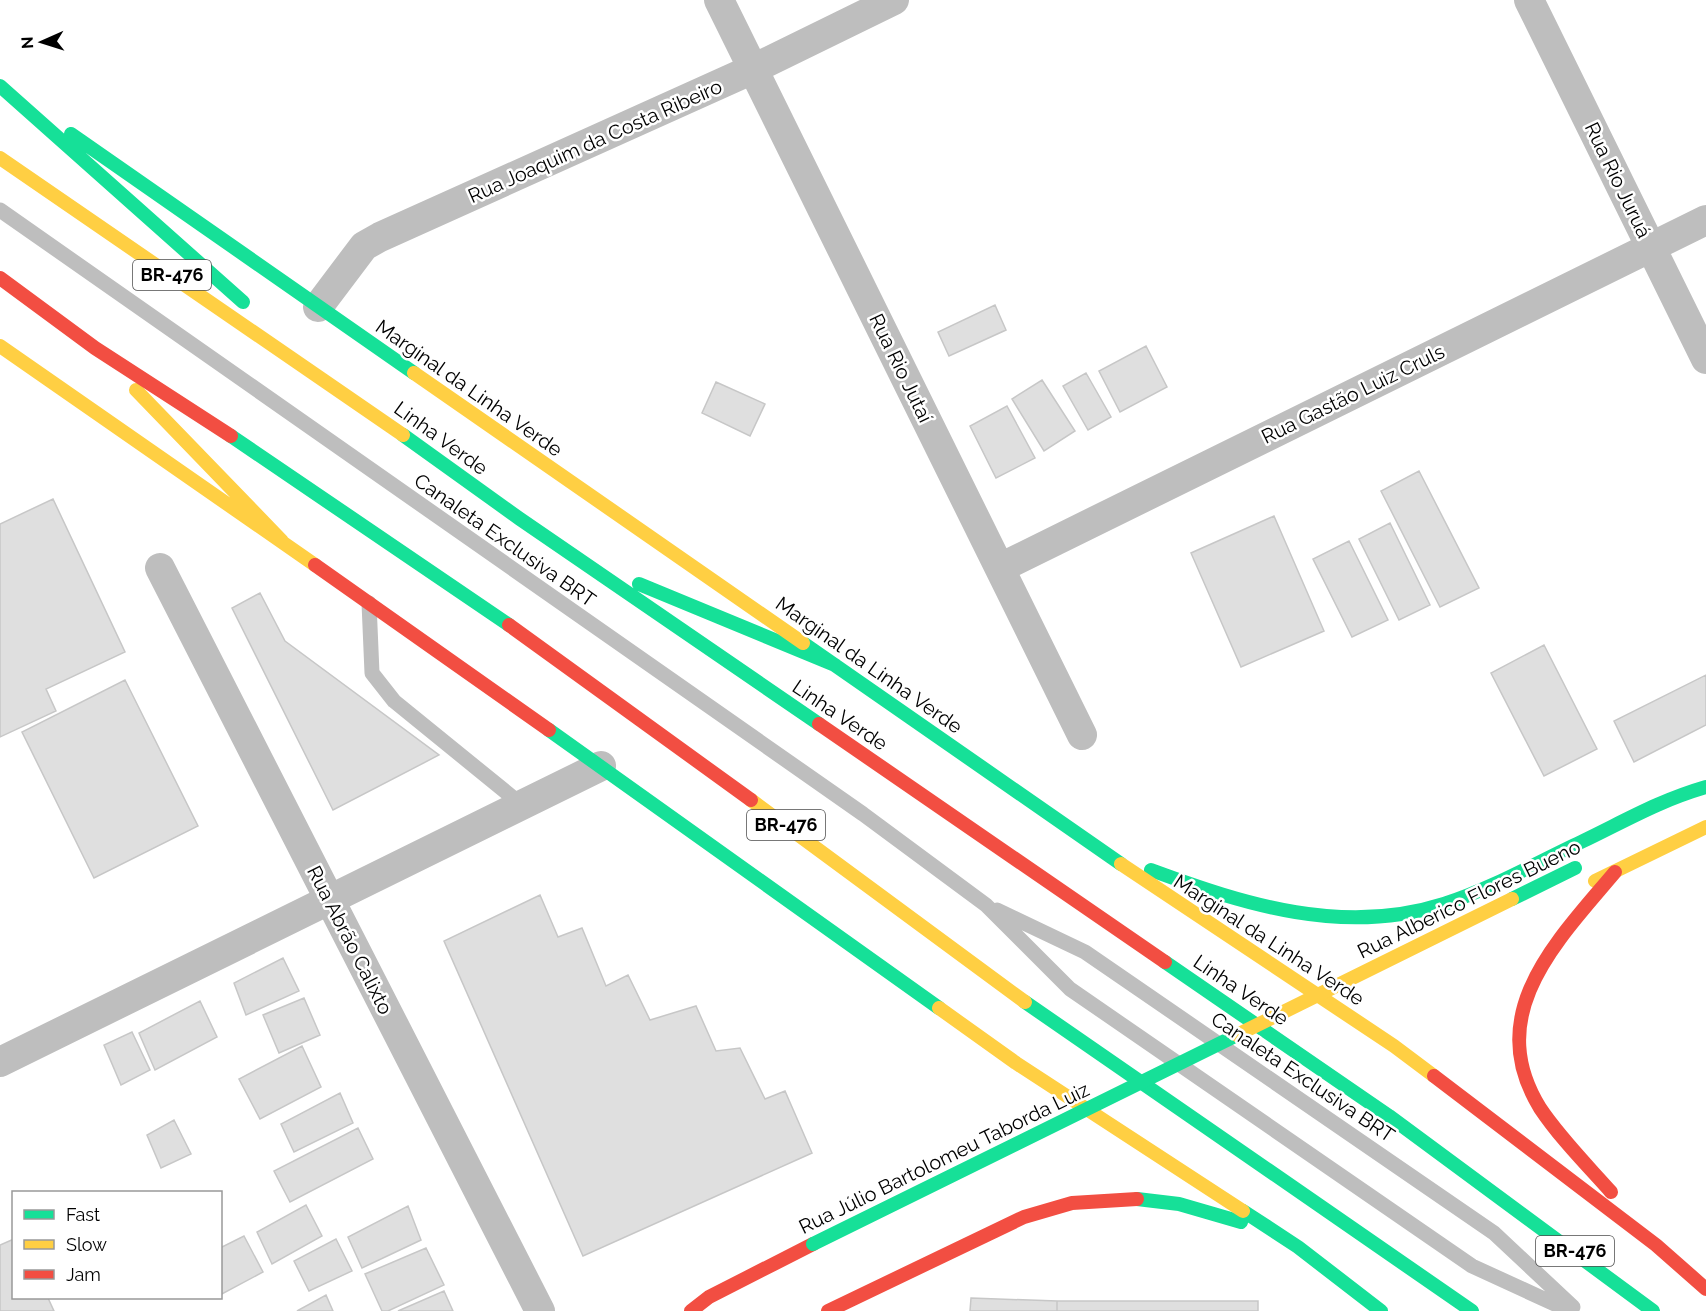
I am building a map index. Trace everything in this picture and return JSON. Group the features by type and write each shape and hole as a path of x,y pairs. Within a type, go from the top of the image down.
{"main road":[{"name":"Marginal da Linha Verde","path":"0,86 1201,919 1403,1052 1656,1245 1706,1289"},
{"path":"0,86 255,313"},
{"name":"Linha Verde","path":"0,158 343,391 578,559 1389,1116 1653,1311"},
{"name":"BR-476","path":"0,278 95,348 303,483 577,671 1067,1033 1472,1311"},
{"path":"273,329 343,391"},
{"name":"BR-476","path":"0,346 369,602 1016,1063 1298,1247"},
{"path":"95,348 282,542"},
{"path":"578,559 834,665"},
{"path":"1106,853 1191,885 1287,914 1337,918 1374,917 1443,904 1591,837 1668,798 1706,787"},
{"name":"Rua Alberico Flores Bueno","path":"1584,887 1706,827"},
{"name":"Rua Alberico Flores Bueno","path":"1217,1045 1585,863"},
{"path":"1615,872 1551,951 1530,984 1519,1015 1516,1048 1525,1079 1540,1106 1656,1245"},
{"path":"1321,1017 1353,1001"},
{"path":"1141,1105 1289,1032"},
{"name":"Rua Júlio Bartolomeu Taborda Luiz","path":"691,1311 709,1297 813,1244 1217,1045"},
{"name":"Rua Júlio Bartolomeu Taborda Luiz","path":"1088,1131 1120,1116"},
{"path":"828,1311 1024,1217 1072,1203 1126,1198 1179,1204 1236,1220 1298,1247 1381,1311"}],"street":[{"name":"Rua Rio Jutaí","path":"719,0 1082,735"},
{"name":"Rua Joaquim da Costa Ribeiro","path":"318,307 363,246 753,69 894,0"},
{"name":"Rua Rio Juruá","path":"1529,0 1706,359"},
{"name":"Rua Gastão Luiz Cruls","path":"1000,568 1706,220"},
{"name":"Rua Abrão Calixto","path":"160,568 540,1311"},
{"path":"0,1062 601,766"}],"lane":[{"name":"Canaleta Exclusiva BRT","path":"0,210 863,814 986,905 1070,989 1472,1266 1570,1311"},
{"path":"369,602 372,673 394,701 522,805"},
{"name":"Canaleta Exclusiva BRT","path":"986,905 1085,952 1426,1186 1494,1233 1576,1311"}],"building":[{"path":"995,305 1006,330 949,356 938,332"},
{"path":"1146,346 1167,387 1120,412 1099,371"},
{"path":"1086,373 1111,417 1088,430 1063,386"},
{"path":"1042,380 1075,431 1044,451 1012,399"},
{"path":"716,382 765,404 750,436 702,413"},
{"path":"1007,406 1035,458 996,478 970,426"},
{"path":"1419,471 1479,588 1440,607 1381,491"},
{"path":"53,499 125,652 46,689 56,711 0,737 0,524"},
{"path":"1274,516 1324,631 1241,667 1191,553"},
{"path":"1390,523 1430,605 1399,620 1359,539"},
{"path":"1349,541 1388,620 1352,637 1313,559"},
{"path":"260,593 285,641 439,755 333,810 232,608"},
{"path":"1544,645 1597,749 1544,776 1491,673"},
{"path":"1706,675 1706,725 1634,762 1614,721"},
{"path":"125,680 198,826 94,878 22,732"},
{"path":"540,895 558,937 582,928 606,986 628,975 650,1020 696,1006 716,1051 740,1048 765,1099 785,1091 812,1153 583,1256 444,941"},
{"path":"283,958 299,991 246,1015 234,983"},
{"path":"304,998 320,1035 279,1053 263,1015"},
{"path":"200,1001 217,1037 155,1070 139,1033"},
{"path":"132,1032 150,1070 121,1085 104,1045"},
{"path":"302,1046 321,1087 260,1119 239,1079"},
{"path":"340,1093 353,1123 294,1152 281,1124"},
{"path":"174,1120 191,1154 161,1168 147,1135"},
{"path":"358,1128 373,1159 290,1202 274,1171"},
{"path":"306,1205 322,1236 272,1264 257,1232"},
{"path":"408,1206 421,1240 362,1268 348,1237"},
{"path":"244,1236 263,1272 222,1294 222,1247"},
{"path":"336,1239 352,1271 309,1291 294,1261"},
{"path":"12,1240 12,1299 48,1299 54,1311 0,1311 0,1245"},
{"path":"426,1248 444,1285 388,1311 382,1311 365,1274"},
{"path":"444,1291 453,1311 398,1311"},
{"path":"326,1295 333,1311 297,1311"},
{"path":"971,1298 1057,1301 1057,1311 970,1311"},
{"path":"1057,1301 1258,1301 1258,1311 1057,1311"}],"traffic: fast":[{"path":"0,86 243,302"},
{"path":"71,134 414,373"},
{"path":"403,435 520,519 819,724"},
{"path":"231,436 509,625"},
{"path":"639,584 835,665"},
{"path":"803,643 1121,864"},
{"path":"549,730 939,1008"},
{"path":"1151,870 1223,895 1296,912 1332,917 1369,917 1407,913 1444,904 1479,891 1657,805 1706,787"},
{"path":"1512,899 1575,868"},
{"path":"1165,962 1389,1116 1653,1311"},
{"path":"1025,1002 1472,1311"},
{"path":"813,1244 1237,1035"},
{"path":"1137,1199 1179,1204 1241,1222"},
{"path":"1243,1211 1298,1247 1381,1311"}],"traffic: slow":[{"path":"0,158 403,435"},
{"path":"0,346 315,565"},
{"path":"414,373 803,643"},
{"path":"136,390 282,541"},
{"path":"751,800 1025,1002"},
{"path":"1595,881 1706,827"},
{"path":"1121,864 1394,1046 1434,1076"},
{"path":"1237,1035 1512,899"},
{"path":"939,1008 1016,1063 1243,1211"}],"traffic: jam":[{"path":"0,278 95,348 231,436"},
{"path":"315,565 549,730"},
{"path":"509,625 751,800"},
{"path":"819,724 1165,962"},
{"path":"1611,1192 1565,1141 1540,1108 1524,1074 1519,1041 1523,1010 1534,981 1550,952 1615,872"},
{"path":"1434,1076 1656,1245 1706,1289"},
{"path":"828,1311 1024,1217 1072,1203 1137,1199"},
{"path":"691,1311 709,1297 813,1244"}]}
